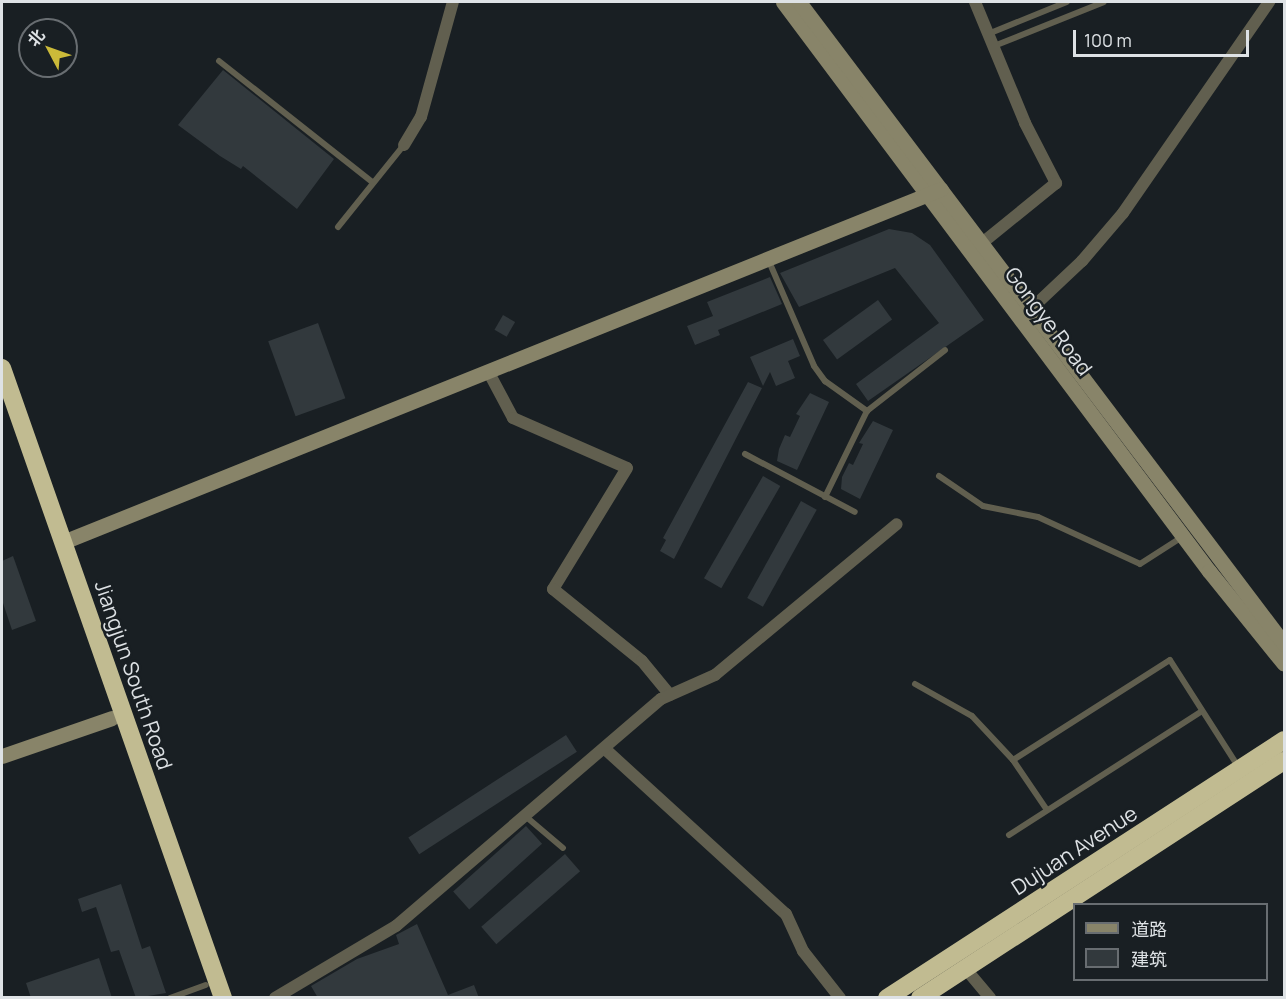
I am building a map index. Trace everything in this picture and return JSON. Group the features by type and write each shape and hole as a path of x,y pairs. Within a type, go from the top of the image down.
{"highway":[{"name":"Jiangjun South Road","path":"2,368 224,998"},
{"name":"Jiangjun South Road","path":"2,405 208,991"},
{"name":"Dujuan Avenue","path":"887,998 1284,740"},
{"name":"Dujuan Avenue","path":"920,998 1284,761"}],"main road":[{"name":"Gongye Road","path":"783,2 934,192 981,244 1284,644"},
{"name":"Gongye Road","path":"799,2 1183,537 1284,664"},
{"path":"63,542 934,192"},
{"path":"2,756 112,718"}],"street":[{"path":"404,145 421,117 453,2"},
{"path":"975,2 1056,183 981,244"},
{"path":"1030,309 1082,261 1123,213 1269,2"},
{"path":"488,371 513,418 627,468 553,589 642,661 670,695"},
{"path":"275,998 396,926 524,814 670,695 715,675 897,524"},
{"path":"605,749 786,914 803,951 840,998"},
{"path":"965,968 990,998"}],"lane":[{"path":"988,34 1067,2"},
{"path":"994,46 1104,2"},
{"path":"219,61 372,182"},
{"path":"338,227 404,145"},
{"path":"768,259 814,366 825,381 867,411"},
{"path":"825,497 867,411 945,350"},
{"path":"745,454 855,513"},
{"path":"939,476 983,506 1038,517 1140,564 1183,537"},
{"path":"1013,760 1170,660 1240,769"},
{"path":"915,684 972,716 1013,760 1047,810"},
{"path":"1009,835 1202,711"},
{"path":"524,814 563,849"},
{"path":"171,998 208,991"}],"building":[{"path":"223,70 334,159 297,209 243,166 241,169 220,156 178,125"},
{"path":"889,229 912,233 930,245 984,320 868,401 856,384 939,323 895,268 799,307 780,273"},
{"path":"770,277 782,304 718,330 720,335 695,345 687,326 713,316 707,302"},
{"path":"878,300 892,319 837,359 823,340"},
{"path":"503,315 515,322 507,337 494,330"},
{"path":"318,323 345,398 296,416 268,341"},
{"path":"793,339 800,356 788,361 795,378 776,386 770,372 763,386 750,357"},
{"path":"748,382 762,388 674,559 660,551 666,540 663,538"},
{"path":"810,393 829,402 797,470 777,461 779,449 785,435 790,437 800,416 796,414"},
{"path":"873,421 893,430 860,499 841,489 842,477 849,463 853,465 863,444 859,443"},
{"path":"763,476 780,486 721,588 704,578"},
{"path":"801,501 817,510 763,607 747,598"},
{"path":"13,556 36,621 12,630 2,600 2,561"},
{"path":"566,735 577,752 419,854 408,837"},
{"path":"526,826 542,844 469,909 453,892"},
{"path":"565,854 580,871 496,944 481,927"},
{"path":"121,884 142,949 150,946 166,993 136,998 119,950 111,952 96,907 82,912 78,899"},
{"path":"417,924 448,995 474,985 479,998 318,998 311,986 357,959 399,944 396,935"},
{"path":"99,958 112,998 31,998 26,983"}]}
